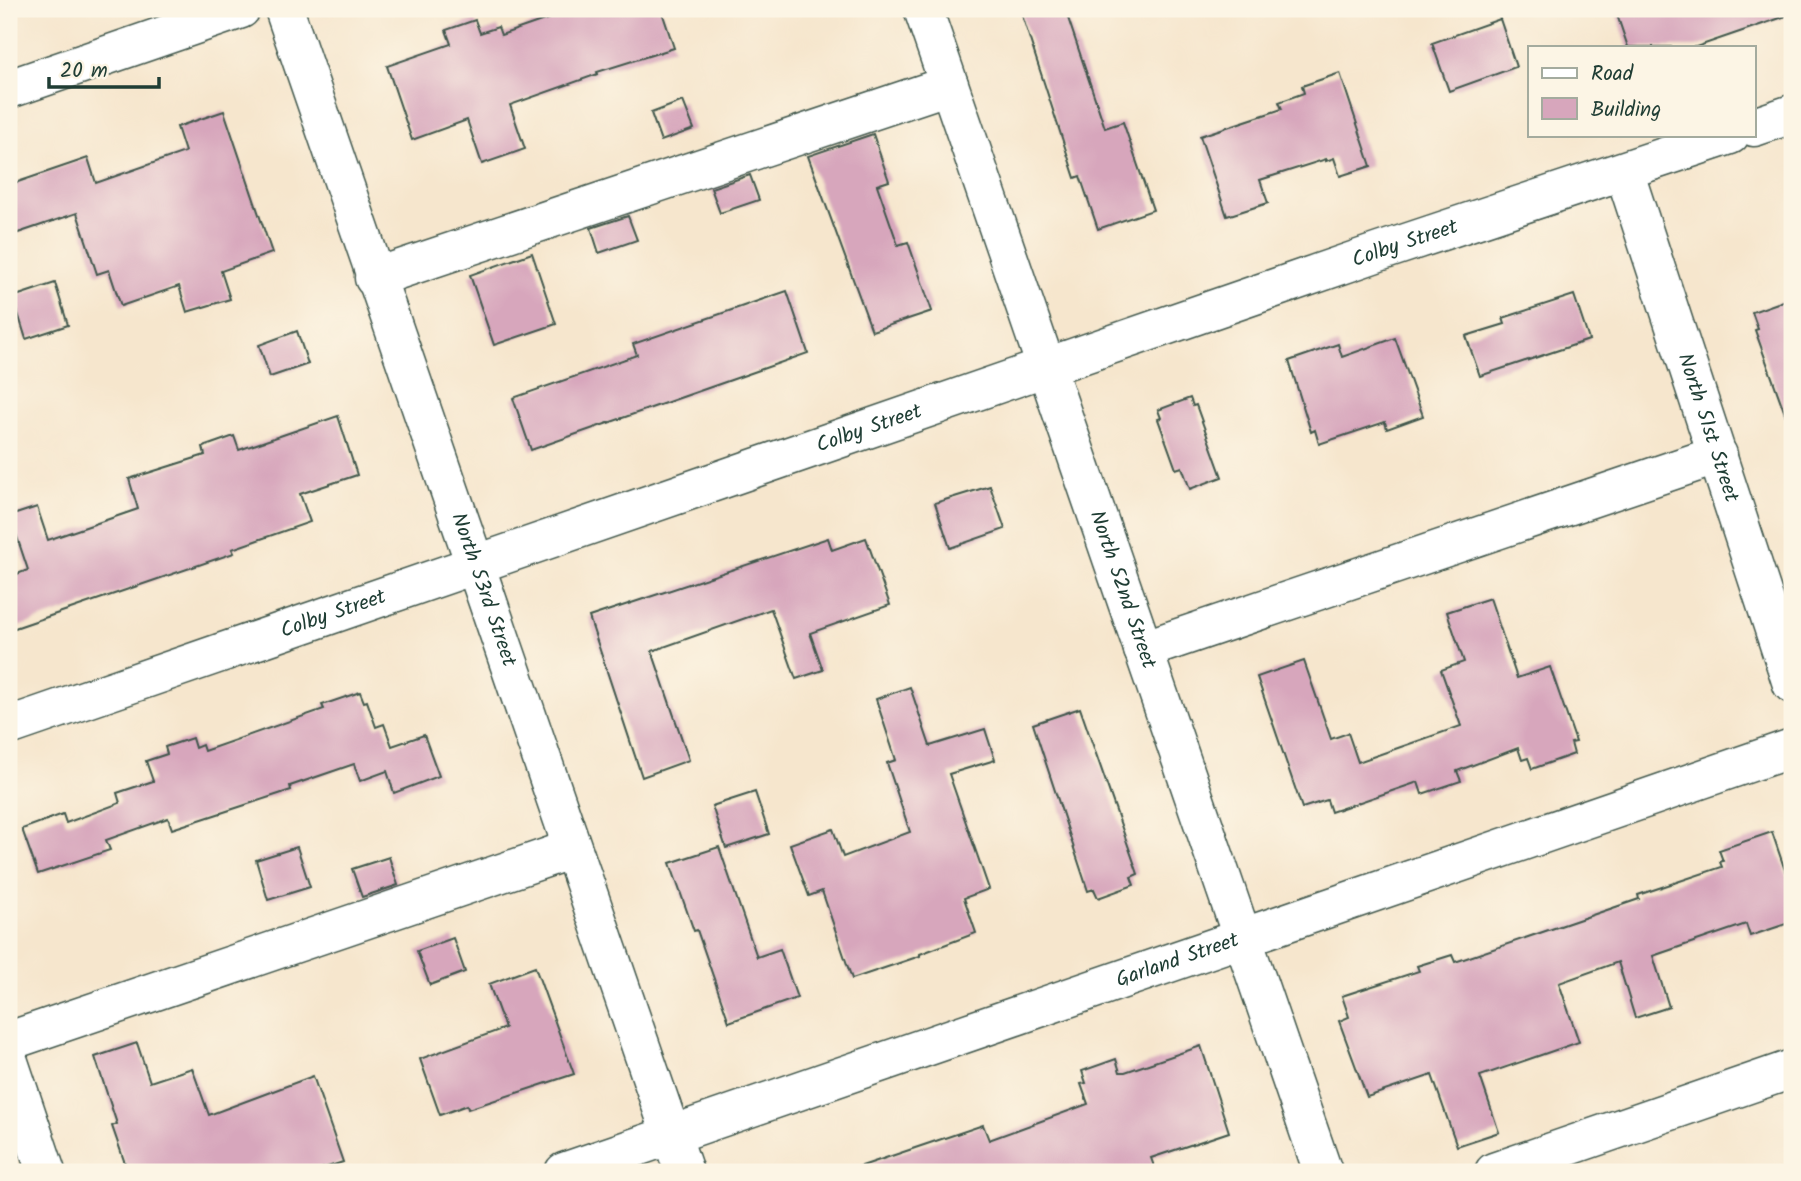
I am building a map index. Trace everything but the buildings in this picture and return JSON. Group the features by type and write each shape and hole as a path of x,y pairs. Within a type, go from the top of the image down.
{"street":[{"path":"9,89 240,9"},
{"name":"North 53rd Street","path":"284,9 374,278 476,564 684,1172"},
{"name":"North 52nd Street","path":"923,9 1323,1172"},
{"path":"374,278 949,85"},
{"path":"1756,126 1792,114"},
{"name":"Colby Street","path":"9,726 1045,367 1727,136"},
{"name":"North 51st Street","path":"1623,171 1792,684"},
{"path":"1143,650 1718,455"},
{"name":"Garland Street","path":"564,1172 1792,748"},
{"path":"9,1041 572,849"},
{"path":"9,1062 46,1172"},
{"path":"1494,1172 1792,1069"}]}
